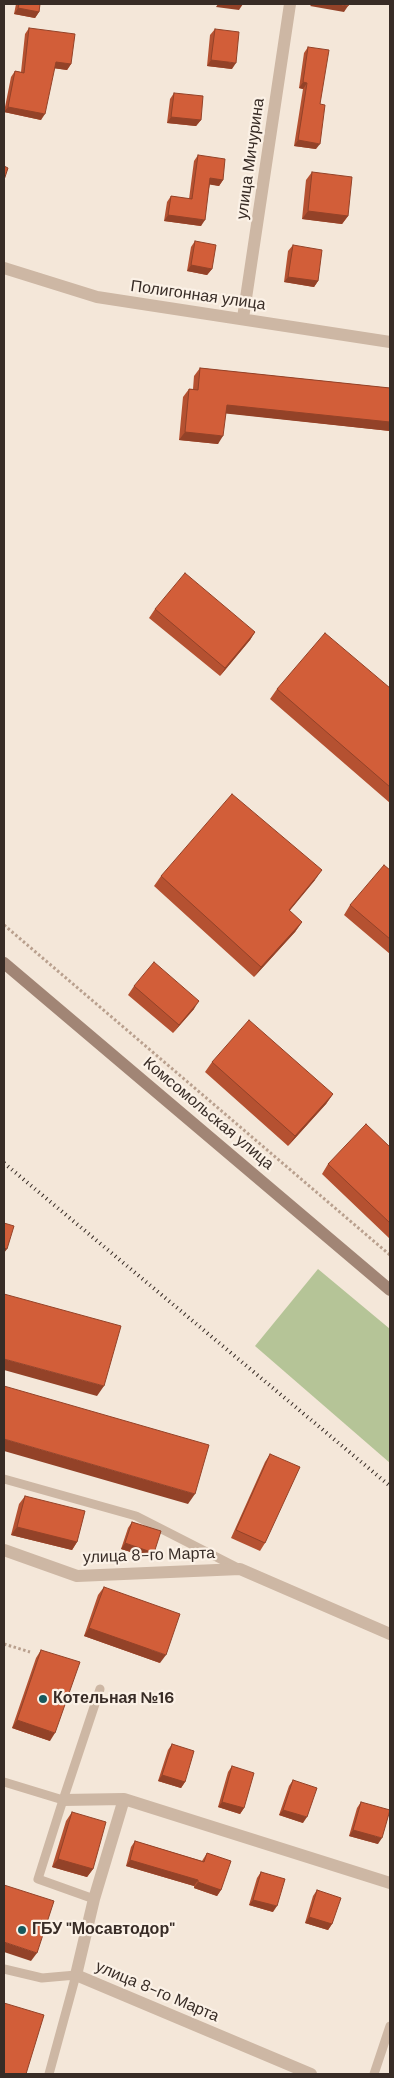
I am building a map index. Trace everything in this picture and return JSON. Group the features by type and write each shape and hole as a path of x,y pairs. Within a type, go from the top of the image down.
{"street":[{"name":"улица Мичурина","path":"243,318 290,4"},
{"name":"Полигонная улица","path":"4,268 97,297 390,342"},
{"name":"Комсомольская улица","path":"4,963 390,1290"},
{"name":"улица 8-го Марта","path":"4,1550 77,1576 240,1569 390,1634"},
{"name":"улица 8-го Марта","path":"124,1799 94,1899 76,1976 311,2074"},
{"path":"63,1800 124,1799 390,1883"}],"lane":[{"name":"улица 8-го Марта","path":"4,1480 136,1516 240,1569"},
{"path":"94,1899 38,1879 100,1689"},
{"path":"4,1782 63,1800"},
{"path":"4,1969 42,1978 76,1976 49,2074"},
{"path":"374,2074 390,2026"}],"path":[{"path":"4,925 390,1254"},
{"path":"4,1644 30,1652"}],"green space":[{"path":"318,1269 390,1329 390,1463 255,1346"}],"building":[{"path":"19,4 40,4 39,12 18,8"},
{"path":"29,28 75,34 71,64 56,62 45,114 8,107 15,71 24,73"},
{"path":"215,29 239,32 236,63 211,60"},
{"path":"308,47 329,50 320,104 325,105 320,144 298,140 307,83 303,82"},
{"path":"174,93 203,96 201,120 171,117"},
{"path":"198,155 225,159 223,180 210,178 205,220 168,215 171,196 192,199"},
{"path":"4,166 8,168 4,180"},
{"path":"312,172 352,177 348,216 308,211"},
{"path":"195,241 216,245 212,269 191,265"},
{"path":"293,245 322,250 318,281 288,277"},
{"path":"200,368 390,388 390,422 227,405 223,436 185,432 189,389 198,390"},
{"path":"185,573 255,632 225,668 155,609"},
{"path":"325,633 390,688 390,787 277,689"},
{"path":"232,794 322,870 289,910 302,922 261,967 161,876"},
{"path":"384,865 390,870 390,939 350,905"},
{"path":"154,962 199,1001 179,1025 134,986"},
{"path":"249,1020 333,1094 295,1136 212,1062"},
{"path":"366,1124 390,1147 390,1223 328,1164"},
{"path":"4,1223 14,1226 7,1249 4,1248"},
{"path":"4,1294 121,1326 104,1386 4,1359"},
{"path":"4,1386 209,1445 195,1494 4,1439"},
{"path":"270,1454 300,1467 265,1543 236,1530"},
{"path":"25,1496 85,1511 77,1542 17,1527"},
{"path":"132,1522 161,1531 154,1553 125,1543"},
{"path":"104,1587 180,1614 166,1655 89,1628"},
{"name":"Котельная №16","path":"41,1650 80,1662 55,1733 17,1720"},
{"path":"172,1744 194,1751 185,1782 162,1775"},
{"path":"232,1766 254,1773 244,1808 222,1802"},
{"path":"293,1780 317,1788 307,1817 283,1810"},
{"path":"361,1802 390,1810 382,1838 353,1830"},
{"path":"72,1812 106,1822 93,1869 58,1859"},
{"path":"135,1841 204,1862 207,1853 231,1861 221,1890 198,1882 198,1880 130,1860"},
{"path":"261,1872 285,1879 277,1906 253,1900"},
{"name":"ГБУ \"Мосавтодор\"","path":"4,1885 54,1901 37,1953 4,1942"},
{"path":"317,1890 341,1898 332,1924 309,1917"},
{"path":"4,2003 44,2015 26,2074 4,2074"}],"railway":[{"path":"4,1163 390,1486"}],"place":[{"name":"Котельная №16","path":"43,1699"},
{"name":"ГБУ \"Мосавтодор\"","path":"22,1930"}]}
